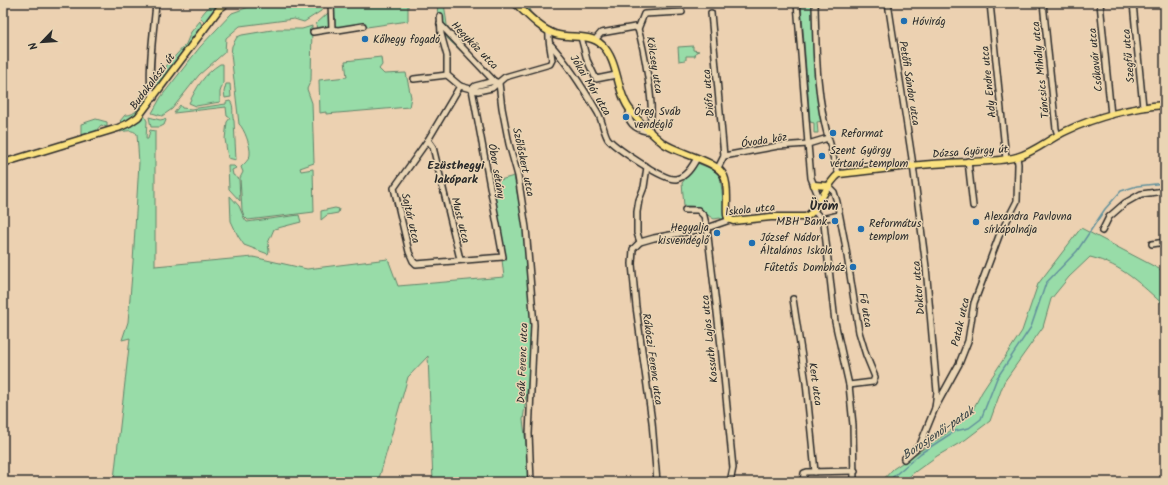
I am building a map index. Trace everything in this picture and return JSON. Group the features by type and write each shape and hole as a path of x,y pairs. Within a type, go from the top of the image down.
{"main road":[{"name":"Budakalászi út","path":"3,163 75,142 129,123 138,117 154,98 205,26 219,9 227,3"},
{"path":"515,3 549,31 556,34 595,40 606,49 611,59 623,97 630,110 648,129 671,148 718,168 723,174 725,179 728,218 730,220"},
{"name":"Dózsa György út","path":"838,174 912,165 1006,159 1016,157 1037,148 1058,135 1083,124 1143,107 1165,104"},
{"path":"814,211 828,186 838,174"},
{"path":"814,185 828,186"},
{"name":"Iskola utca","path":"730,220 771,217 805,217 810,216 814,211"}],"street":[{"path":"154,98 150,92 150,79 156,3"},
{"path":"331,3 332,29"},
{"path":"797,3 810,174 820,200"},
{"path":"815,3 818,84 828,138 838,174"},
{"name":"Petőfi Sándor utca","path":"888,3 912,165"},
{"name":"Ady Endre utca","path":"990,3 1006,159"},
{"name":"Táncsics Mihály utca","path":"1044,3 1056,129 1058,135"},
{"name":"Csókavár utca","path":"1100,3 1111,115"},
{"name":"Szegfű utca","path":"1134,3 1143,107"},
{"path":"638,29 644,14 682,12"},
{"name":"Diófa utca","path":"711,13 724,156"},
{"path":"440,16 446,56 447,75 460,86 472,89 475,86 497,82 505,77 550,64 552,60 551,45 548,37 549,31"},
{"name":"Hegyköz utca","path":"440,24 497,82"},
{"path":"313,32 363,26"},
{"name":"Kölcsey utca","path":"595,40 601,32 635,27 638,29 649,82 651,116 648,129"},
{"path":"581,38 587,60 596,79 616,75"},
{"name":"Jókai Mór utca","path":"551,45 562,57 598,114 607,138 617,148 667,178 676,179 685,175 697,158"},
{"path":"414,79 447,75"},
{"name":"Szőlőskert utca","path":"497,82 509,144 518,176 527,245"},
{"path":"428,140 460,86"},
{"name":"Óbor sétány","path":"460,259 503,257 472,89"},
{"name":"Óvoda köz","path":"724,156 778,146 808,144 828,138"},
{"name":"Sajtár utca","path":"428,140 394,188 409,252 416,264 460,259"},
{"name":"Must utca","path":"428,140 433,147 460,259"},
{"path":"718,168 724,156"},
{"name":"Patak utca","path":"904,459 920,445 935,408 959,364 968,341 974,303 999,236 1017,201 1018,164 1016,157"},
{"path":"968,161 973,206"},
{"name":"Doktor utca","path":"912,165 926,267 937,392 935,408"},
{"path":"640,242 637,233 637,212 639,200 644,187 647,167"},
{"name":"Fő utca","path":"828,186 834,192 837,202 859,332 866,355 876,377 873,382 849,385"},
{"path":"1102,231 1109,217 1125,203 1141,194 1165,191"},
{"name":"Kossuth Lajos utca","path":"685,210 698,210 704,216 707,228 721,346 733,468 730,482"},
{"path":"814,211 822,219 824,224 835,322 849,385 853,425 854,482"},
{"path":"822,219 839,216"},
{"name":"Iskola utca","path":"640,242 707,228 730,220"},
{"name":"Rákóczi Ferenc utca","path":"640,242 633,249 632,264 636,306 652,422 657,482"},
{"path":"1152,244 1165,242"},
{"name":"Deák Ferenc utca","path":"527,245 534,331 529,428 531,482"},
{"name":"Kert utca","path":"793,299 806,383 816,472"},
{"path":"803,482 804,473 854,471"}],"green space":[{"path":"212,3 219,3 219,5 205,23 200,17"},
{"path":"260,3 325,3 321,11 304,22 294,19 240,26 226,38 225,52 199,75 172,109 162,116 152,113 161,97 200,47 232,13"},
{"path":"334,3 408,3 408,21 367,27 363,25 336,29 334,27"},
{"path":"437,3 444,3 447,25 466,48 462,52 450,41 442,30 438,17"},
{"path":"509,3 529,3 531,22"},
{"path":"801,3 812,3 815,71 822,121 817,122 818,133 814,133 814,123 810,122"},
{"path":"330,10 330,22 328,27 317,30 316,24"},
{"path":"200,21 202,26 170,70 156,85 154,83 155,80 186,44 191,32"},
{"path":"312,26 311,80 307,89 312,103 314,163 300,168 301,171 313,169 314,212 248,220 244,216 242,210 240,178 243,172 241,167 249,158 250,151 245,133 239,124 231,54 232,46 237,37 242,35 278,29 302,29"},
{"path":"693,46 693,50 699,51 696,52 695,56 686,56 686,60 679,61 678,47"},
{"path":"381,57 382,65 379,69 384,74 406,73 411,97 409,107 326,114 326,112 320,113 319,80 347,77 345,61"},
{"path":"220,64 223,64 223,83 220,92 220,102 196,106 189,103 202,81 214,68"},
{"path":"226,84 230,84 231,97 225,98 224,92"},
{"path":"146,96 148,97 145,105 134,117 125,121 120,121 125,115 136,112"},
{"path":"230,101 234,121 236,160 228,158 225,139 227,122 230,118 227,116 226,107 174,113 180,105 182,108 191,109 226,104 226,102"},
{"path":"144,115 147,121 146,139 148,139 150,130 155,131 155,266 253,257 307,269 388,259 398,286 504,277 493,182 514,176 527,245 533,347 523,420 531,482 433,482 428,356 408,377 378,482 109,482 114,479 130,338 122,340 128,322 139,163 137,134 131,131 120,132 119,130 131,125"},
{"path":"149,117 166,120 164,125 160,127 151,127"},
{"path":"96,119 107,122 107,127 101,125 95,132 81,135 81,124"},
{"path":"697,163 712,169 720,176 725,216 723,220 720,218 714,219 694,206 684,206 682,183"},
{"path":"228,166 234,166 236,168 232,170 233,175 239,179 240,201 229,189"},
{"path":"230,196 239,206 247,222 299,215 301,222 274,229 268,243 268,254 244,245 238,236 231,221"},
{"path":"335,208 339,209 338,213 327,215 321,220 321,211"},
{"path":"1081,228 1165,272 1165,306 1122,270 1090,257 1069,277 1051,299 1043,327 1004,382 990,421 965,440 937,456 912,474 904,482 881,482 893,469 953,429 971,413 982,392 1022,331 1038,284"}],"waterway":[{"name":"Borosjenői-patak","path":"887,482 921,453 955,431 969,428 981,419 997,378 1031,327 1046,283 1077,251 1105,209 1121,191 1137,186 1165,183"}],"place":[{"name":"Hóvirág","path":"904,21"},
{"name":"Kőhegy fogadó","path":"365,39"},
{"name":"Öreg Sváb vendéglő","path":"626,117"},
{"name":"Reformat","path":"833,133"},
{"name":"Szent György vértanú-templom","path":"822,156"},
{"name":"MBH Bank","path":"835,221"},
{"name":"Alexandra Pavlovna sírkápolnája","path":"976,222"},
{"name":"Református templom","path":"861,229"},
{"name":"Hegyalja kisvendéglő","path":"717,233"},
{"name":"József Nádor Általános Iskola","path":"752,243"},
{"name":"Fűtetős Dombház","path":"853,267"}],"district":[{"name":"Ezüsthegyi lakópark","path":"456,172"},
{"name":"Üröm","path":"824,205"}]}
